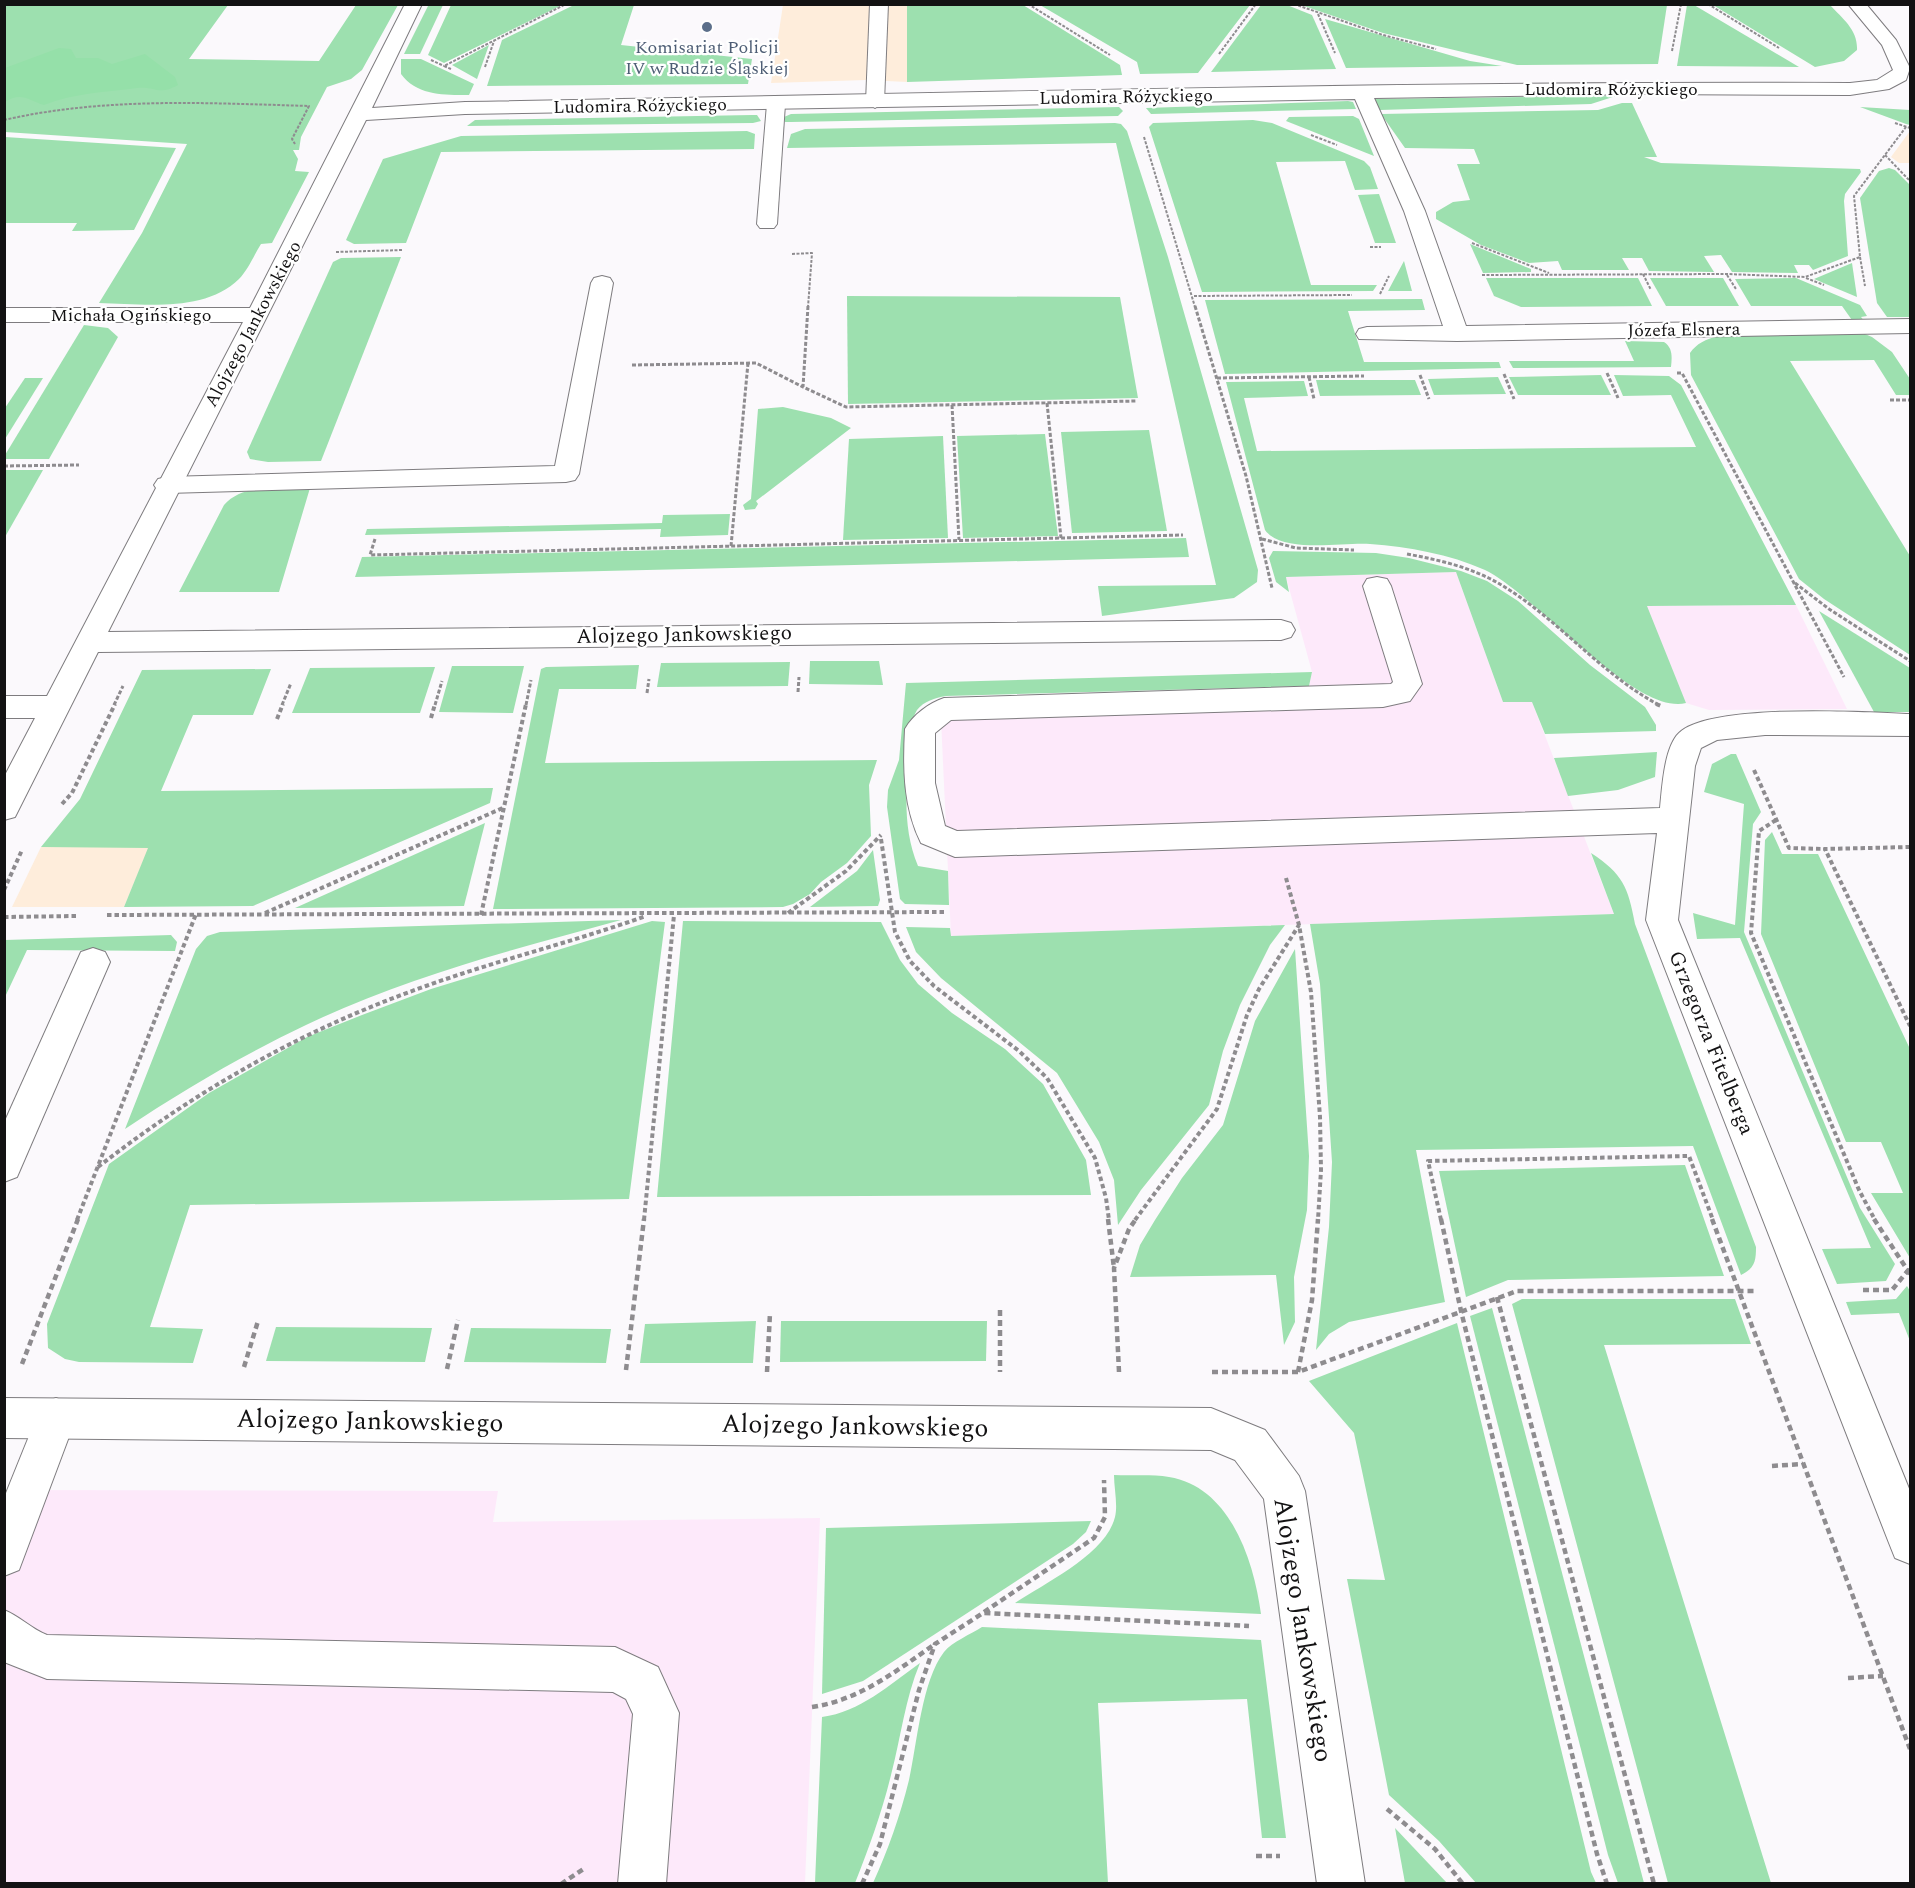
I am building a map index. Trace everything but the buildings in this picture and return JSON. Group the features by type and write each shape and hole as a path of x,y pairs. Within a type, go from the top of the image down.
{"street":[{"name":"Alojzego Jankowskiego","path":"4,808 167,486 332,170 414,4"},
{"path":"875,102 879,4"},
{"path":"1856,4 1879,31 1900,62 1899,76 1892,81"},
{"name":"Ludomira Różyckiego","path":"359,115 465,108 1361,92 1642,88 1831,89 1865,88 1892,81"},
{"path":"1892,81 1911,89"},
{"path":"1361,92 1397,166 1457,334"},
{"path":"767,224 776,104"},
{"path":"167,486 566,474 602,283"},
{"name":"Michała Ogińskiego","path":"4,315 258,315"},
{"name":"Józefa Elsnera","path":"1367,334 1911,326"},
{"path":"1377,586 1408,684 1400,693 1383,696 944,709 920,729 917,774 922,809 932,834 955,844 1673,820"},
{"name":"Alojzego Jankowskiego","path":"88,642 1281,630"},
{"path":"4,707 55,707"},
{"name":"Grzegorza Fitelberga","path":"1911,725 1765,724 1712,729 1689,741 1680,766 1662,920 1911,1543"},
{"path":"4,1165 93,962"},
{"name":"Alojzego Jankowskiego","path":"4,1418 1211,1430 1250,1445 1284,1491 1341,1884"},
{"path":"4,1554 56,1418"},
{"path":"4,1632 14,1644 47,1657 615,1670 642,1683 656,1713 642,1884"}],"path":[{"path":"453,70 444,66 566,4"},
{"path":"1028,4 1117,59"},
{"path":"1216,58 1256,4"},
{"path":"1294,4 1318,14 1437,49"},
{"path":"1671,58 1681,4"},
{"path":"1708,4 1816,71 1831,89"},
{"path":"1318,14 1335,53"},
{"path":"483,72 494,41"},
{"path":"4,120 53,109 126,104 309,106 292,138 302,158 301,170 332,170"},
{"path":"1497,275 1805,277 1860,257 1854,196 1906,127"},
{"path":"1142,130 1218,378 1261,538 1281,630"},
{"path":"1303,131 1345,148"},
{"path":"1885,155 1911,181"},
{"path":"1413,207 1476,245 1552,274"},
{"path":"767,224 764,254 812,253 803,387"},
{"path":"1380,294 1390,275"},
{"path":"1194,296 1357,294"},
{"path":"731,546 748,363"},
{"path":"586,366 756,363 846,407 1136,401"},
{"path":"1597,372 1618,373"},
{"path":"1508,373 1503,373 1514,399"},
{"path":"1607,373 1618,398"},
{"path":"1671,373 1682,373 1870,725"},
{"path":"1409,375 1432,374"},
{"path":"1420,375 1428,399"},
{"path":"1309,376 1314,399"},
{"path":"1218,378 1364,376"},
{"path":"1890,400 1911,400"},
{"path":"1047,403 1061,537"},
{"path":"952,405 959,540"},
{"path":"4,466 79,465"},
{"path":"375,539 370,555 1183,535"},
{"path":"1261,538 1296,548 1362,550"},
{"path":"1402,554 1461,566 1488,577 1512,591 1616,679 1645,699 1712,729"},
{"path":"1792,581 1829,609 1911,661"},
{"path":"481,915 533,670"},
{"path":"431,718 442,679"},
{"path":"277,719 292,681"},
{"path":"1750,763 1789,848 1911,847"},
{"path":"262,915 505,807"},
{"path":"1202,1372 1298,1372 1517,1291 1892,1290 1910,1271 1874,1219 1859,1190 1751,933 1759,831 1776,820"},
{"path":"880,825 895,932 910,961 934,986 1019,1051 1047,1078 1095,1158 1106,1198 1114,1268 1119,1372"},
{"path":"787,913 846,871 881,835"},
{"path":"1825,849 1911,1026"},
{"path":"1286,874 1299,925 1311,992 1321,1170 1312,1300 1298,1372"},
{"path":"100,916 944,912"},
{"path":"19,1372 196,914"},
{"path":"98,1167 148,1125 253,1060 307,1033 428,985 561,946 650,915"},
{"path":"626,1373 652,1154 674,915"},
{"path":"4,917 88,916"},
{"path":"1114,1268 1129,1229 1217,1109 1258,989 1299,925"},
{"path":"1607,1884 1597,1854 1461,1311 1428,1161 1689,1156 1911,1749"},
{"path":"1497,1297 1654,1884"},
{"path":"1000,1310 1000,1372"},
{"path":"767,1373 770,1313"},
{"path":"458,1320 446,1372 458,1372"},
{"path":"243,1373 258,1321"},
{"path":"988,1372 1012,1372"},
{"path":"1107,1372 1131,1372"},
{"path":"614,1373 638,1373"},
{"path":"755,1373 779,1373"},
{"path":"812,1707 834,1706 856,1695 1094,1538 1105,1517 1105,1429"},
{"path":"1772,1466 1803,1464"},
{"path":"983,1613 1304,1628"},
{"path":"862,1884 880,1844 919,1690 935,1644"},
{"path":"1848,1678 1883,1676"}],"shaded area":[{"path":"783,5 907,5 907,82 866,80 771,83"},
{"path":"1910,131 1910,163 1899,163 1891,157"},
{"path":"1456,572 1503,702 1532,702 1614,914 951,936 941,719 1314,707 1309,686 1312,672 1286,577"},
{"path":"1796,605 1847,709 1709,710 1686,703 1646,606"},
{"path":"41,847 149,847 124,907 12,907"},
{"path":"5,1490 498,1491 493,1522 820,1518 805,1883 5,1884"}],"green space":[{"path":"429,4 443,5 420,54 404,54"},
{"path":"451,4 562,5 444,63 428,55"},
{"path":"1250,4 1198,73 1140,74 1137,62 1040,5"},
{"path":"4,5 228,5 189,59 319,61 356,5 398,5 362,70 351,79 327,87 301,137 299,150 293,150 298,159 295,171 309,172 272,243 261,244 239,279 225,290 191,302 153,305 99,303 142,233 187,144 5,132"},
{"path":"574,5 634,5 621,45 752,59 748,84 487,86 502,40"},
{"path":"907,5 1023,5 1120,65 1122,75 907,82"},
{"path":"1261,5 1287,5 1312,15 1336,69 1211,72"},
{"path":"1301,5 1667,5 1658,64 1517,65 1383,33"},
{"path":"1687,5 1694,5 1799,67 1677,66"},
{"path":"1713,5 1830,5 1845,20 1855,36 1857,50 1844,61 1815,67"},
{"path":"1325,19 1470,61 1502,66 1346,68"},
{"path":"489,45 477,79 452,65"},
{"path":"59,48 71,49 76,58 98,58 112,64 145,54 175,77 178,85 166,90 137,88 90,94 44,105 21,97 5,102 5,68"},
{"path":"401,59 421,59 474,84 469,95 441,94 423,90 415,87 401,74"},
{"path":"1616,96 1591,104 1380,110 1374,99"},
{"path":"1353,102 1356,109 1151,114 1146,108"},
{"path":"1622,103 1632,103 1657,157 1644,157 1661,163 1860,169 1861,172 1845,194 1844,201 1848,256 1813,270 1809,265 1794,265 1798,273 1732,272 1721,255 1704,256 1714,272 1649,271 1642,258 1622,258 1629,270 1562,270 1558,261 1529,263 1481,245 1436,219 1436,212 1453,202 1470,200 1457,164 1480,164 1474,149 1405,148 1381,114 1598,110"},
{"path":"1119,107 1123,111 1118,116 791,122 785,122 784,117 791,114"},
{"path":"1860,107 1910,110 1910,125 1906,124"},
{"path":"757,115 761,121 753,123 467,126 475,120"},
{"path":"1353,116 1359,119 1374,156 1286,121 1289,117"},
{"path":"1253,120 1272,123 1364,161 1370,167 1378,189 1355,190 1345,161 1276,162 1311,285 1377,285 1373,291 1202,292 1149,127 1153,123"},
{"path":"1121,124 1127,131 1168,257 1258,570 1257,582 1234,598 1102,616 1098,586 1216,585 1116,143 787,148 791,134 805,129"},
{"path":"747,131 755,134 754,149 441,152 406,243 354,244 346,240 383,159 461,136"},
{"path":"4,137 176,148 134,230 72,231 77,223 5,223"},
{"path":"1889,168 1895,170 1910,185 1910,317 1887,317 1877,303 1860,198 1879,171"},
{"path":"1379,194 1396,243 1375,243 1358,195"},
{"path":"1470,244 1531,269 1531,272 1483,273"},
{"path":"401,257 321,461 268,462 250,459 247,452 333,262 341,258"},
{"path":"1404,261 1412,291 1388,291"},
{"path":"1852,263 1857,297 1814,279"},
{"path":"1486,278 1638,278 1652,306 1521,307 1494,296"},
{"path":"1650,278 1723,278 1739,306 1666,306"},
{"path":"1796,278 1860,305 1867,316 1861,317 1866,323 1854,323 1842,306 1751,306 1735,279"},
{"path":"847,296 1120,297 1138,398 848,404"},
{"path":"1422,299 1425,310 1348,311 1364,362 1499,362 1501,368 1225,374 1205,300"},
{"path":"84,325 108,328 118,337 49,459 5,459 5,455"},
{"path":"1744,333 1865,334 1892,352 1910,379 1910,395 1896,395 1874,360 1790,361 1910,556 1910,655 1824,599 1799,579 1691,375 1690,353 1707,339 1719,336"},
{"path":"1625,341 1664,342 1672,356 1671,367 1513,368 1509,361 1634,361"},
{"path":"1601,375 1611,395 1518,395 1509,377"},
{"path":"1614,375 1669,376 1681,385 1796,605 1647,606 1686,703 1665,702 1640,691 1613,673 1506,583 1471,564 1429,552 1399,547 1370,544 1299,544 1273,537 1265,530 1226,382 1304,381 1308,396 1244,398 1257,451 1696,447 1671,395 1623,396"},
{"path":"1498,377 1506,394 1434,395 1428,379"},
{"path":"25,378 43,378 5,439 5,408"},
{"path":"1316,380 1415,380 1421,395 1320,396"},
{"path":"783,407 831,418 851,428 756,501 758,504 755,509 745,510 743,505 751,499 758,409"},
{"path":"1149,430 1167,531 1072,533 1061,432"},
{"path":"1045,434 1058,536 963,538 957,436"},
{"path":"943,436 948,538 843,540 849,439"},
{"path":"4,470 43,470 5,537"},
{"path":"264,488 310,488 279,592 179,592 224,505 232,498"},
{"path":"730,514 728,535 660,537 661,529 365,535 367,529 662,523 663,515"},
{"path":"1186,538 1189,557 355,577 362,557"},
{"path":"1273,551 1376,553 1409,558 1461,571 1487,581 1518,601 1590,665 1645,707 1656,725 1656,731 1545,734 1532,702 1503,702 1456,572 1286,577 1289,592 1276,582 1269,558"},
{"path":"1819,611 1910,668 1910,712 1874,712"},
{"path":"810,661 879,661 883,685 809,684"},
{"path":"790,662 788,686 657,687 661,663"},
{"path":"639,665 636,689 559,689 545,763 877,760 869,785 871,836 847,863 821,882 810,894 783,907 493,909 541,669"},
{"path":"452,666 524,666 513,713 439,712"},
{"path":"435,667 420,713 292,713 310,668"},
{"path":"271,669 253,715 193,715 161,791 493,788 490,803 253,906 124,907 148,848 41,847 80,799 142,670"},
{"path":"1312,672 1309,686 946,696 926,702 917,710 912,728 907,822 918,866 948,871 949,905 905,904 900,899 887,807 888,790 899,760 906,683"},
{"path":"1657,752 1655,777 1618,790 1568,796 1554,758"},
{"path":"1731,754 1736,754 1761,812 1753,824 1744,932 1860,1208 1895,1264 1886,1281 1837,1284 1822,1249 1871,1248 1740,938 1697,939 1693,913 1735,925 1744,804 1704,792 1712,764"},
{"path":"485,823 464,906 295,908"},
{"path":"1772,832 1782,854 1818,854 1910,1049 1910,1258 1871,1193 1903,1193 1881,1142 1846,1142 1761,934 1765,840"},
{"path":"873,850 880,900 878,906 810,907 857,871"},
{"path":"1591,853 1617,875 1630,900 1635,924 1756,1247 1754,1264 1741,1275 1693,1146 1416,1150 1445,1302 1349,1322 1329,1334 1316,1350 1329,1227 1332,1162 1320,984 1310,924 1614,914"},
{"path":"621,920 461,965 382,992 344,1008 236,1061 125,1129 196,949 207,936 220,932"},
{"path":"652,921 665,922 629,1199 190,1205 150,1327 203,1329 193,1363 79,1362 65,1359 48,1348 47,1324 109,1164 209,1093 307,1037 362,1015 431,989"},
{"path":"683,921 881,922 900,960 918,984 952,1013 1005,1049 1043,1084 1086,1160 1091,1195 657,1197"},
{"path":"1285,925 1270,945 1240,1005 1223,1051 1209,1105 1141,1190 1118,1225 1114,1180 1099,1142 1057,1073 941,978 916,952 906,927 950,928 951,936"},
{"path":"171,935 177,942 175,951 27,950 5,997 5,940"},
{"path":"1295,949 1309,1156 1307,1210 1294,1277 1295,1322 1284,1345 1276,1275 1130,1277 1140,1245 1155,1220 1182,1178 1223,1125 1255,1021"},
{"path":"1685,1165 1724,1276 1508,1280 1466,1297 1439,1171"},
{"path":"1907,1286 1910,1291 1910,1341 1899,1313 1851,1315 1846,1302 1896,1299"},
{"path":"1522,1299 1735,1299 1751,1344 1604,1345 1771,1883 1668,1883 1512,1304"},
{"path":"1492,1308 1644,1883 1618,1883 1608,1855 1470,1316"},
{"path":"756,1321 753,1363 640,1363 645,1324"},
{"path":"781,1321 987,1321 986,1361 780,1362"},
{"path":"1457,1323 1591,1872 1596,1883 1476,1883 1439,1841 1389,1795 1347,1579 1385,1580 1354,1433 1309,1381"},
{"path":"276,1327 432,1328 425,1362 266,1361"},
{"path":"471,1328 611,1329 606,1363 464,1362"},
{"path":"1114,1475 1169,1477 1190,1484 1209,1495 1224,1511 1245,1550 1258,1594 1261,1614 1015,1603 1073,1566 1100,1543 1115,1517"},
{"path":"1091,1521 1086,1532 1073,1544 863,1681 822,1694 826,1528"},
{"path":"982,1627 1261,1640 1286,1838 1262,1838 1247,1699 1098,1703 1108,1883 873,1883 902,1807 930,1679 947,1648"},
{"path":"920,1663 907,1704 884,1803 855,1883 815,1883 822,1717 862,1704"},
{"path":"1395,1828 1447,1883 1405,1883"}],"place":[{"name":"Komisariat Policji IV w Rudzie Śląskiej","path":"707,27"}]}
